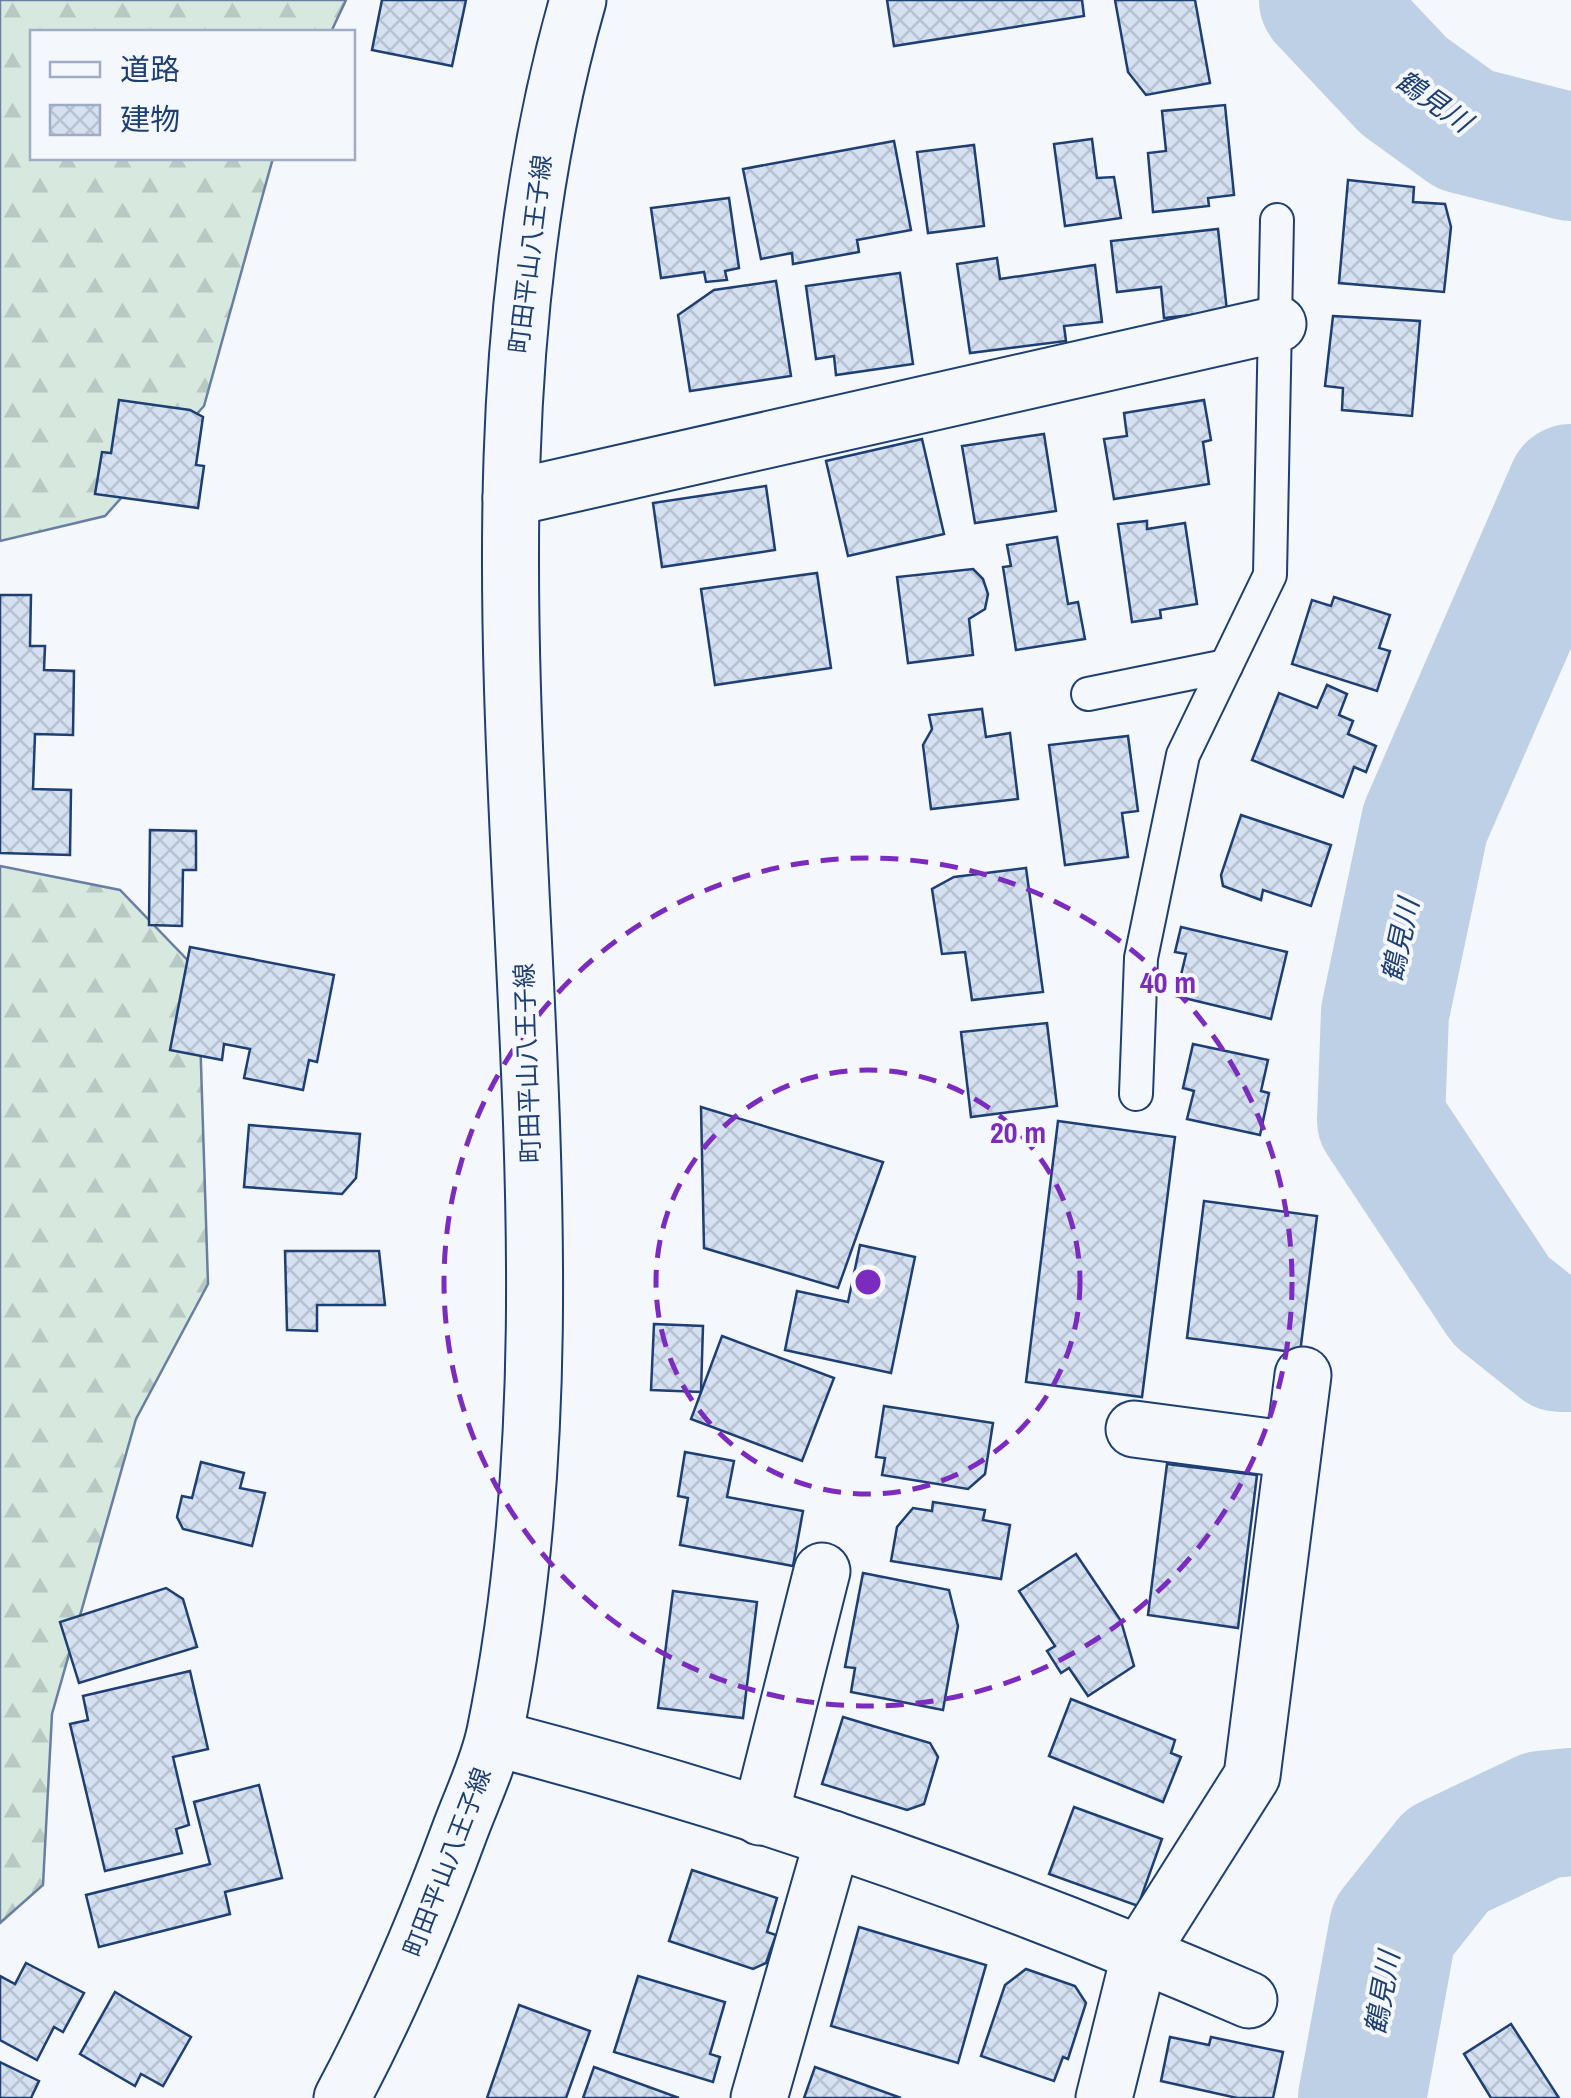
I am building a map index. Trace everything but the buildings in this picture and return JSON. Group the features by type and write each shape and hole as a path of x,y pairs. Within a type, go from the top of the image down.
{"street":[{"name":"町田平山八王子線","path":"342,2098 391,2006 494,1738 524,1554 536,1334 511,498 517,355 532,195 578,0"},
{"path":"511,498 1278,324"},
{"path":"1104,2098 1140,1952 1252,1776 1303,1375"},
{"path":"1134,1429 1293,1450"},
{"path":"760,1817 822,1571"},
{"path":"494,1738 909,1863 1140,1952 1248,2000"},
{"path":"759,2098 834,1839"}],"lane":[{"path":"1136,1094 1140,958 1184,756 1270,575 1278,324 1277,220"},
{"path":"1088,694 1226,666"}],"green space":[{"path":"0,0 346,0 332,30 30,30 30,160 272,160 204,406 105,516 0,541"},
{"path":"0,866 120,890 198,971 208,1284 136,1419 52,1714 43,1885 0,1923"}],"waterway":[{"name":"鶴見川","path":"1323,0 1404,86 1465,130 1571,157"},
{"name":"鶴見川","path":"1571,488 1425,823 1385,1013 1381,1120 1501,1301 1560,1348 1571,1348"},
{"name":"鶴見川","path":"1362,2098 1393,1928 1447,1860 1542,1815 1571,1812"}]}
